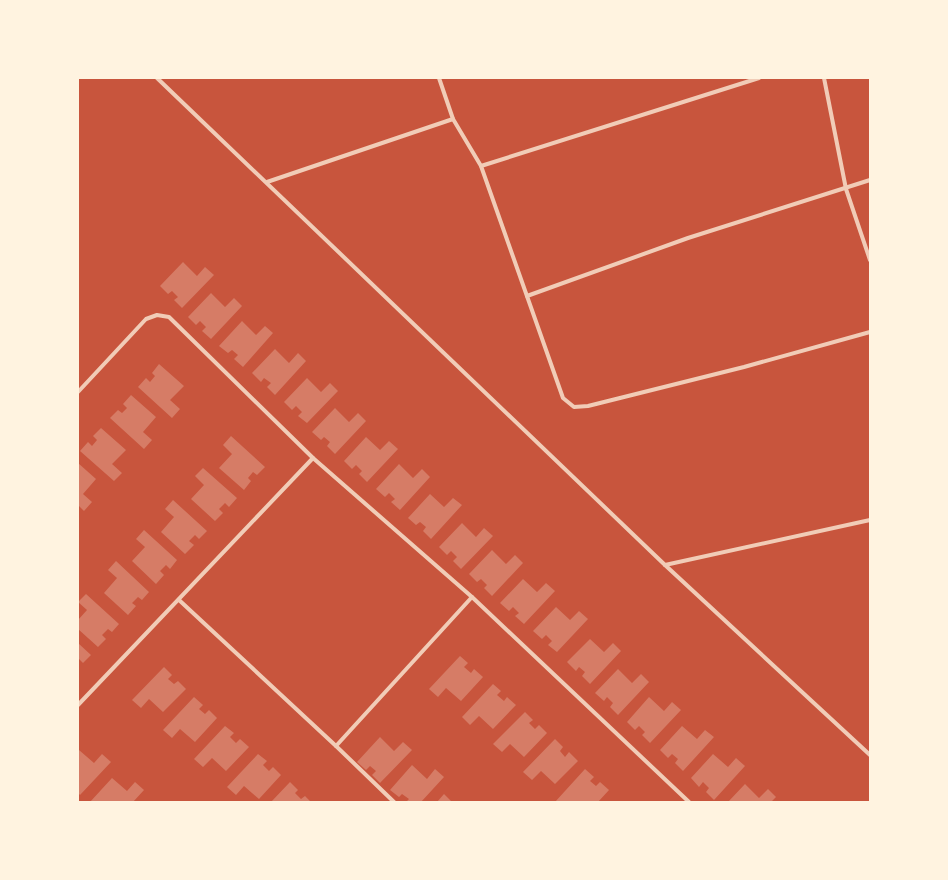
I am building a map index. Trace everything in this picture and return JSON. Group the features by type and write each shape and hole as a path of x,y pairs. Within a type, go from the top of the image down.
{"street":[{"path":"158,78 665,565 870,755"},
{"path":"439,78 453,119 481,166 563,398 574,407 588,406 744,367 870,332"},
{"path":"481,166 759,78"},
{"path":"824,78 846,189 870,260"},
{"path":"267,182 453,119"},
{"path":"527,296 688,238 846,189 870,180"},
{"path":"78,392 146,319 157,315 169,317 313,458 472,597 689,802"},
{"path":"78,705 313,458"},
{"path":"665,565 870,520"},
{"path":"336,746 472,597"},
{"path":"179,600 394,802"}],"building":[{"path":"183,262 197,276 205,267 214,275 182,308 174,300 178,297 172,291 168,294 160,286"},
{"path":"211,293 225,307 234,298 242,306 211,339 202,331 206,327 200,321 196,325 188,317"},
{"path":"242,321 256,335 265,326 273,333 243,367 234,359 238,355 232,350 228,353 219,346"},
{"path":"275,349 289,363 298,353 306,361 275,395 267,387 271,383 264,378 261,382 252,373"},
{"path":"159,364 184,386 170,400 180,409 172,418 138,387 146,378 150,382 155,376 152,373"},
{"path":"307,378 321,392 330,383 338,391 307,423 298,416 302,412 296,406 292,410 284,402"},
{"path":"131,395 156,417 143,432 152,440 144,449 110,418 118,410 122,413 127,408 123,404"},
{"path":"335,408 349,422 358,413 366,421 335,454 327,446 330,442 324,437 321,440 312,432"},
{"path":"101,428 126,450 112,464 122,473 114,481 80,451 88,442 92,446 97,440 93,436"},
{"path":"231,436 265,467 257,475 253,472 248,478 251,481 244,490 219,468 232,454 223,445"},
{"path":"366,437 380,450 389,441 398,449 367,482 359,474 362,471 356,465 352,469 344,461"},
{"path":"78,463 96,479 83,494 92,502 84,511 78,505"},
{"path":"399,464 413,478 422,469 430,477 400,510 391,502 395,499 389,493 385,497 376,489"},
{"path":"203,468 237,498 229,507 225,503 219,509 223,513 215,521 191,499 204,485 195,476"},
{"path":"430,494 444,507 453,498 462,505 431,539 423,531 426,527 420,522 416,525 408,518"},
{"path":"173,500 207,531 199,539 195,535 189,541 194,545 185,554 161,532 174,517 165,509"},
{"path":"462,523 476,537 484,528 493,536 461,569 453,561 457,557 451,551 447,555 439,547"},
{"path":"144,530 177,560 170,569 166,565 160,571 164,575 156,584 132,561 145,547 136,539"},
{"path":"492,550 506,564 515,555 523,563 492,596 484,588 487,585 481,579 477,582 469,574"},
{"path":"116,561 149,592 142,600 138,597 132,603 136,606 128,615 104,593 117,578 108,570"},
{"path":"523,579 537,592 546,583 555,591 524,624 515,616 519,613 513,607 509,611 500,603"},
{"path":"86,594 119,624 112,632 108,629 102,635 106,639 98,647 78,629 78,620 87,610 78,602"},
{"path":"556,607 570,620 579,611 588,619 557,652 548,645 552,641 546,635 542,639 533,631"},
{"path":"590,639 604,652 613,643 621,651 590,684 582,676 585,672 579,667 576,671 567,662"},
{"path":"78,643 91,655 83,663 79,659 78,660"},
{"path":"460,656 468,663 464,667 471,673 474,669 483,677 461,701 446,688 438,697 429,689"},
{"path":"164,667 172,675 168,679 174,684 178,681 186,689 163,712 149,699 141,708 132,700"},
{"path":"618,669 632,683 641,674 649,682 618,715 610,707 613,703 607,697 604,701 595,693"},
{"path":"493,684 501,691 497,695 504,701 507,697 516,705 493,729 479,716 470,725 462,717"},
{"path":"194,697 203,705 199,709 205,714 209,710 217,718 195,742 180,729 172,738 163,730"},
{"path":"649,697 664,711 672,702 681,710 650,743 642,735 645,732 639,726 635,730 627,722"},
{"path":"525,712 533,720 529,723 535,729 539,725 547,733 524,757 510,744 502,752 493,744"},
{"path":"225,726 234,733 230,737 236,743 240,739 249,747 226,771 212,758 203,767 194,759"},
{"path":"682,726 697,739 705,730 714,737 683,771 675,763 678,759 672,754 668,758 660,750"},
{"path":"380,737 394,751 403,742 412,750 380,783 372,775 376,771 370,766 366,770 357,762"},
{"path":"555,739 563,747 560,751 565,757 569,752 578,761 555,784 541,771 532,780 523,772"},
{"path":"79,750 94,763 102,754 111,762 80,795 78,793"},
{"path":"258,754 267,761 263,765 269,771 273,767 281,775 259,799 244,786 236,795 227,787"},
{"path":"713,754 728,767 736,758 745,766 714,800 706,792 709,788 703,782 699,787 691,778"},
{"path":"412,765 427,779 435,769 444,777 421,802 406,802 409,799 402,794 399,797 390,790"},
{"path":"585,769 594,777 590,781 596,786 600,782 609,790 598,802 555,802"},
{"path":"112,778 127,791 135,782 144,790 133,802 90,802"},
{"path":"290,782 298,790 295,793 301,799 305,796 311,802 271,802"},
{"path":"745,784 759,798 768,789 776,797 771,802 728,802"},
{"path":"444,794 452,802 437,802"}]}
